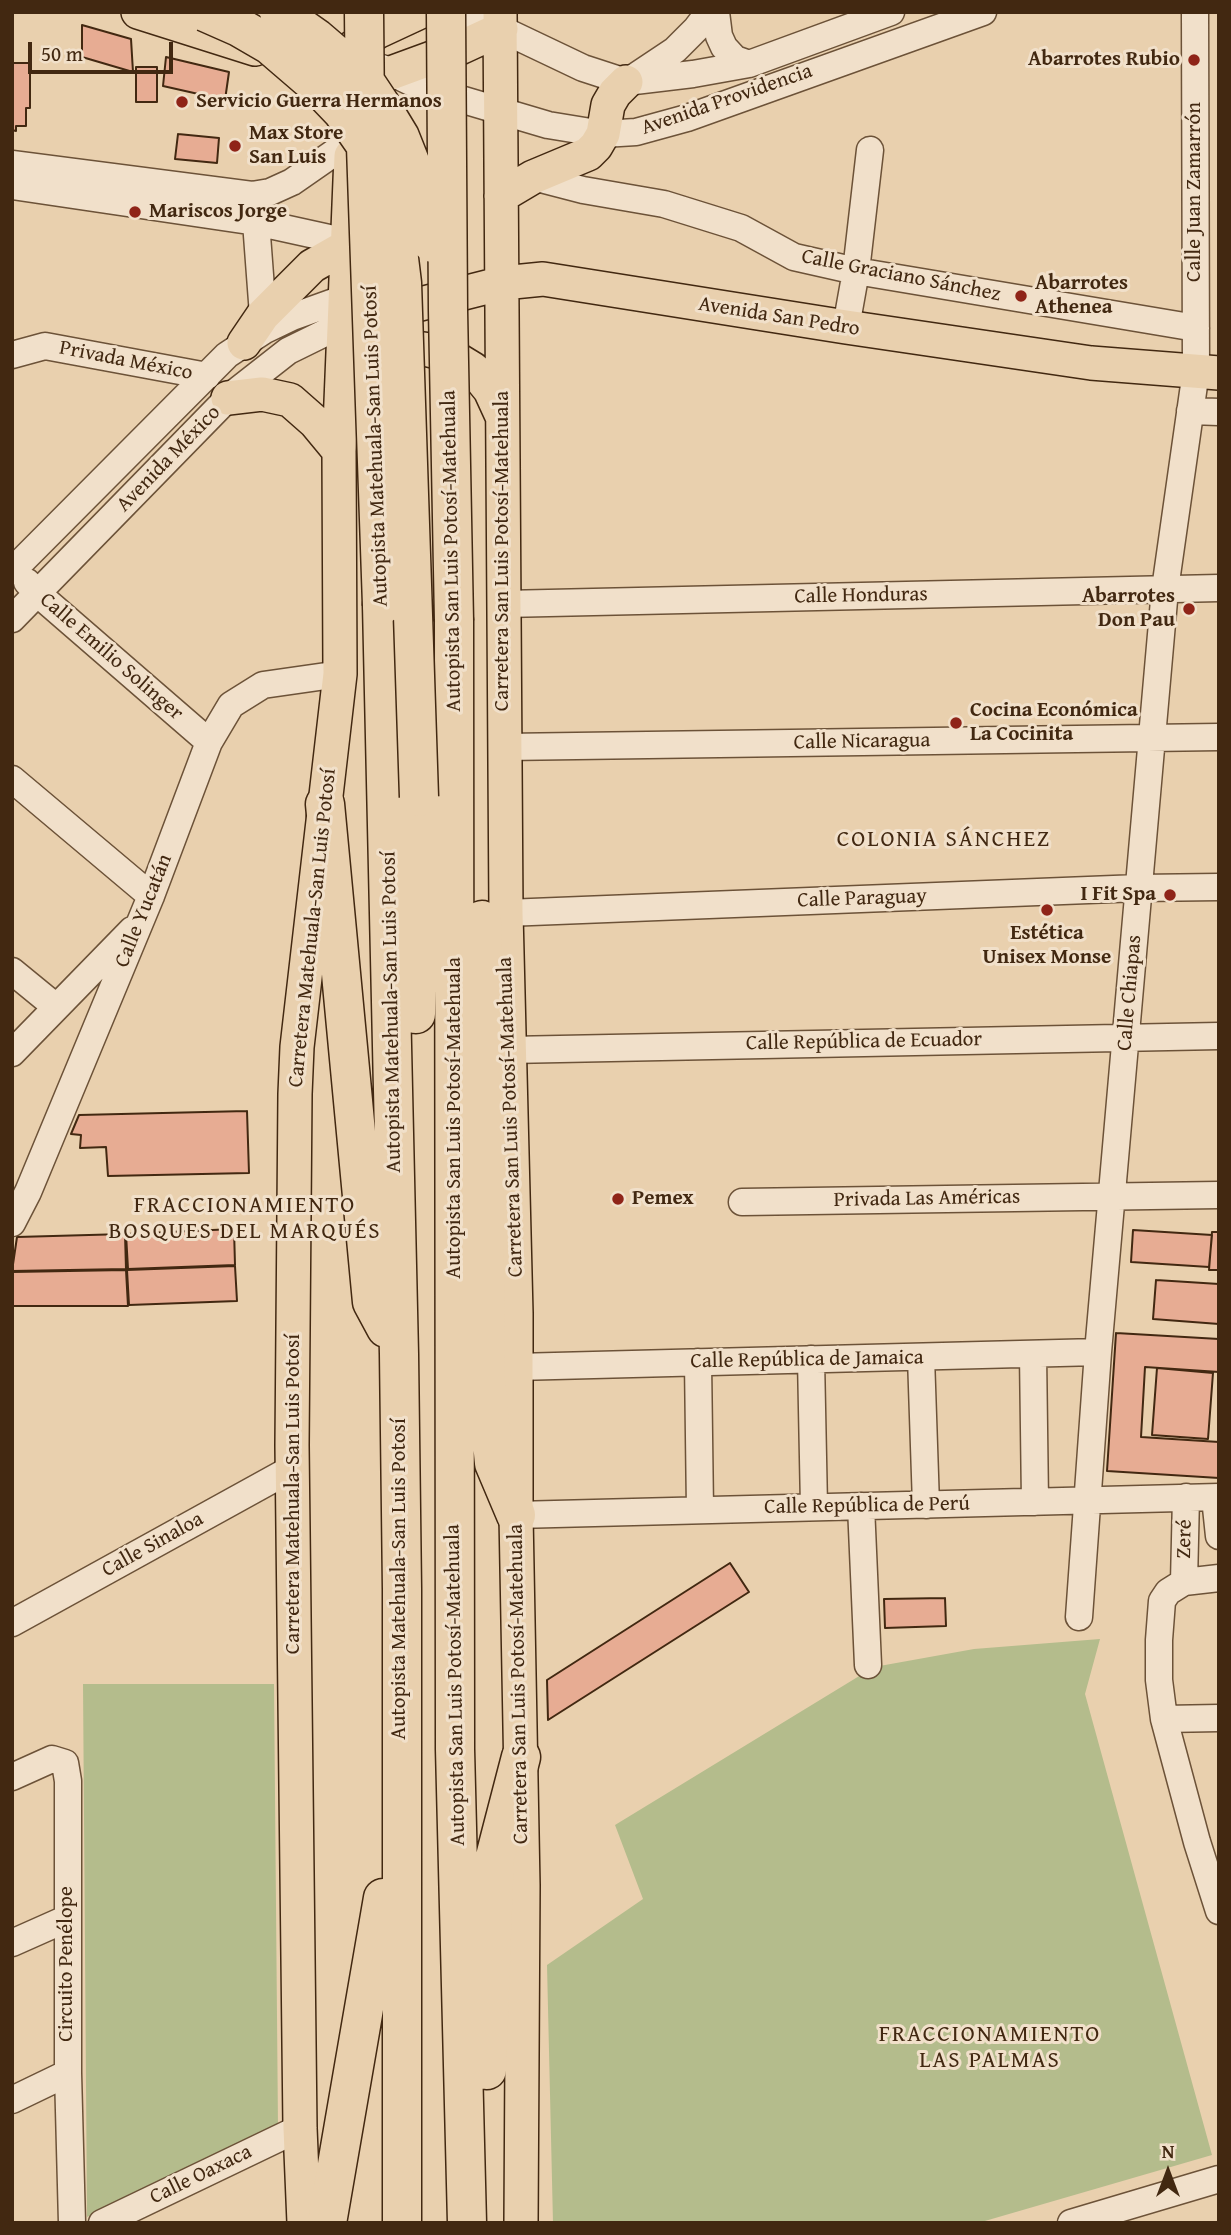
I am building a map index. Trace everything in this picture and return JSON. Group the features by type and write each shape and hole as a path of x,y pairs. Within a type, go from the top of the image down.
{"highway":[{"path":"205,12 270,45 342,111 367,147 384,190 397,243 405,324 419,797 404,948"},
{"path":"279,12 316,38 368,86 400,137 425,211 448,310"},
{"path":"350,12 356,131"},
{"name":"Autopista Matehuala-San Luis Potosí","path":"364,12 356,131 388,800 404,948 412,1259 399,1340 402,2223"},
{"name":"Autopista San Luis Potosí-Matehuala","path":"446,12 454,621 481,889 455,1749 467,2223"},
{"path":"325,804 372,1302 399,1340"},
{"path":"481,933 486,1381 494,1463 516,1515"},
{"path":"479,2223 482,2212 495,1857 521,1757"},
{"path":"327,2223 401,1796"}],"main road":[{"path":"138,12 177,18 277,56 356,131"},
{"name":"Carretera Matehuala-San Luis Potosí","path":"303,2223 293,1468 297,1047 340,674 340,406 347,244 356,131 350,12"},
{"path":"277,56 350,51 376,32 420,12"},
{"path":"391,73 462,47 501,21"},
{"name":"Carretera San Luis Potosí-Matehuala","path":"501,21 505,747 481,933 509,1050 516,1313 516,1515 521,1757 521,2223"},
{"path":"501,196 533,177 587,154 596,146 603,134 607,105 626,82"},
{"path":"244,343 262,315 312,266 347,244"},
{"name":"Avenida San Pedro","path":"345,311 503,272 847,317 1205,356"},
{"path":"340,406 353,383 372,364 397,352 424,349 450,355 473,369 490,390 502,416"},
{"path":"217,387 290,400 303,410 339,451"}],"street":[{"name":"Avenida Providencia","path":"433,12 501,21 583,68 626,82 749,64 891,12"},
{"path":"626,82 675,50 709,12"},
{"path":"716,12 719,36 724,47 735,59 749,64"},
{"name":"Avenida Providencia","path":"350,51 423,88 502,113 577,131 603,134 636,132 687,118 983,12"},
{"name":"Calle Juan Zamarrón","path":"1195,12 1206,130 1205,356"},
{"path":"819,38 829,66"},
{"path":"12,164 252,195 270,192 292,182 356,131"},
{"path":"847,317 856,271 870,150"},
{"name":"Calle Graciano Sánchez","path":"533,177 583,190 664,204 741,228 794,257 1205,356"},
{"path":"12,186 256,222 347,244"},
{"path":"256,222 262,315"},
{"name":"Avenida México","path":"12,619 217,387 227,355 292,317 345,311"},
{"name":"Avenida México","path":"14,570 217,387 288,351 345,311"},
{"name":"Privada México","path":"12,375 45,346"},
{"name":"Privada México","path":"12,355 45,346 217,387"},
{"name":"Calle Chiapas","path":"1079,1617 1098,1352 1165,589 1190,411 1205,356"},
{"path":"1190,411 1219,412"},
{"name":"Calle Emilio Solinger","path":"14,570 209,742"},
{"name":"Calle Honduras","path":"504,604 1219,588"},
{"name":"Calle Yucatán","path":"12,1223 20,1186 141,921 209,742 231,705 263,685 340,674"},
{"name":"Calle Nicaragua","path":"505,747 1219,737"},
{"path":"12,779 151,896"},
{"name":"Calle Paraguay","path":"481,933 1139,888 1219,887"},
{"path":"12,1053 141,921"},
{"path":"12,971 56,1007"},
{"name":"Calle República de Ecuador","path":"509,1050 1219,1036"},
{"name":"Privada Las Américas","path":"742,1202 1219,1195"},
{"name":"Calle República de Jamaica","path":"516,1367 1098,1352"},
{"path":"1033,1354 1035,1502"},
{"path":"922,1357 926,1504"},
{"path":"811,1359 814,1507"},
{"path":"698,1362 700,1510"},
{"name":"Calle Sinaloa","path":"12,1623 293,1468"},
{"name":"Zeré","path":"1184,1582 1186,1497"},
{"name":"Calle República de Perú","path":"516,1515 1217,1497"},
{"name":"Zeré","path":"1217,1497 1219,1536"},
{"path":"862,1506 868,1665"},
{"path":"1219,1578 1184,1582 1168,1592 1162,1601 1159,1640 1159,1679 1164,1719 1208,1842 1219,1911"},
{"path":"1164,1719 1219,1718"},
{"name":"Circuito Penélope","path":"12,1776 51,1759 65,1763 68,1781 66,1919 72,2223"},
{"path":"12,1943 66,1919"},
{"path":"12,2100 68,2073"},
{"name":"Calle Oaxaca","path":"102,2223 300,2128"},
{"path":"1071,2223 1219,2179"}],"green space":[{"path":"1100,1639 1085,1694 1212,2155 978,2223 553,2223 547,1965 643,1899 615,1825 874,1667 974,1649"},
{"path":"83,1684 274,1684 278,2127 87,2217"}],"building":[{"path":"82,25 131,39 133,72 82,57"},
{"path":"166,57 229,72 225,100 163,86"},
{"path":"12,63 30,63 30,108 26,108 26,126 16,126 16,131 12,130"},
{"path":"136,67 157,67 157,102 136,102"},
{"path":"178,134 219,138 217,163 175,159"},
{"path":"247,1111 249,1173 108,1176 106,1147 80,1148 81,1135 71,1134 79,1115"},
{"path":"234,1229 235,1265 128,1269 126,1234"},
{"path":"1133,1230 1212,1235 1209,1267 1131,1262"},
{"path":"1212,1232 1219,1232 1219,1270 1209,1270"},
{"path":"125,1234 126,1269 12,1271 17,1237"},
{"path":"235,1266 237,1301 129,1305 127,1270"},
{"path":"126,1270 128,1306 12,1306 12,1272"},
{"path":"1156,1280 1219,1284 1219,1324 1153,1319"},
{"path":"1116,1333 1219,1339 1219,1372 1145,1367 1141,1437 1219,1442 1219,1478 1107,1471"},
{"path":"1157,1368 1213,1373 1208,1439 1152,1435"},
{"path":"730,1563 749,1592 548,1720 547,1680"},
{"path":"945,1598 946,1626 885,1628 884,1599"}],"place":[{"name":"Abarrotes Rubio","path":"1194,60"},
{"name":"Servicio Guerra Hermanos","path":"182,102"},
{"name":"Max Store San Luis","path":"235,146"},
{"name":"Mariscos Jorge","path":"135,212"},
{"name":"Abarrotes Athenea","path":"1021,296"},
{"name":"Abarrotes Don Pau","path":"1189,609"},
{"name":"Cocina Económica La Cocinita","path":"956,723"},
{"name":"I Fit Spa","path":"1170,895"},
{"name":"Estética Unisex Monse","path":"1047,910"},
{"name":"Pemex","path":"618,1199"}],"district":[{"name":"COLONIA SÁNCHEZ","path":"944,840"},
{"name":"FRACCIONAMIENTO BOSQUES DEL MARQUÉS","path":"245,1219"},
{"name":"FRACCIONAMIENTO LAS PALMAS","path":"990,2048"}]}
